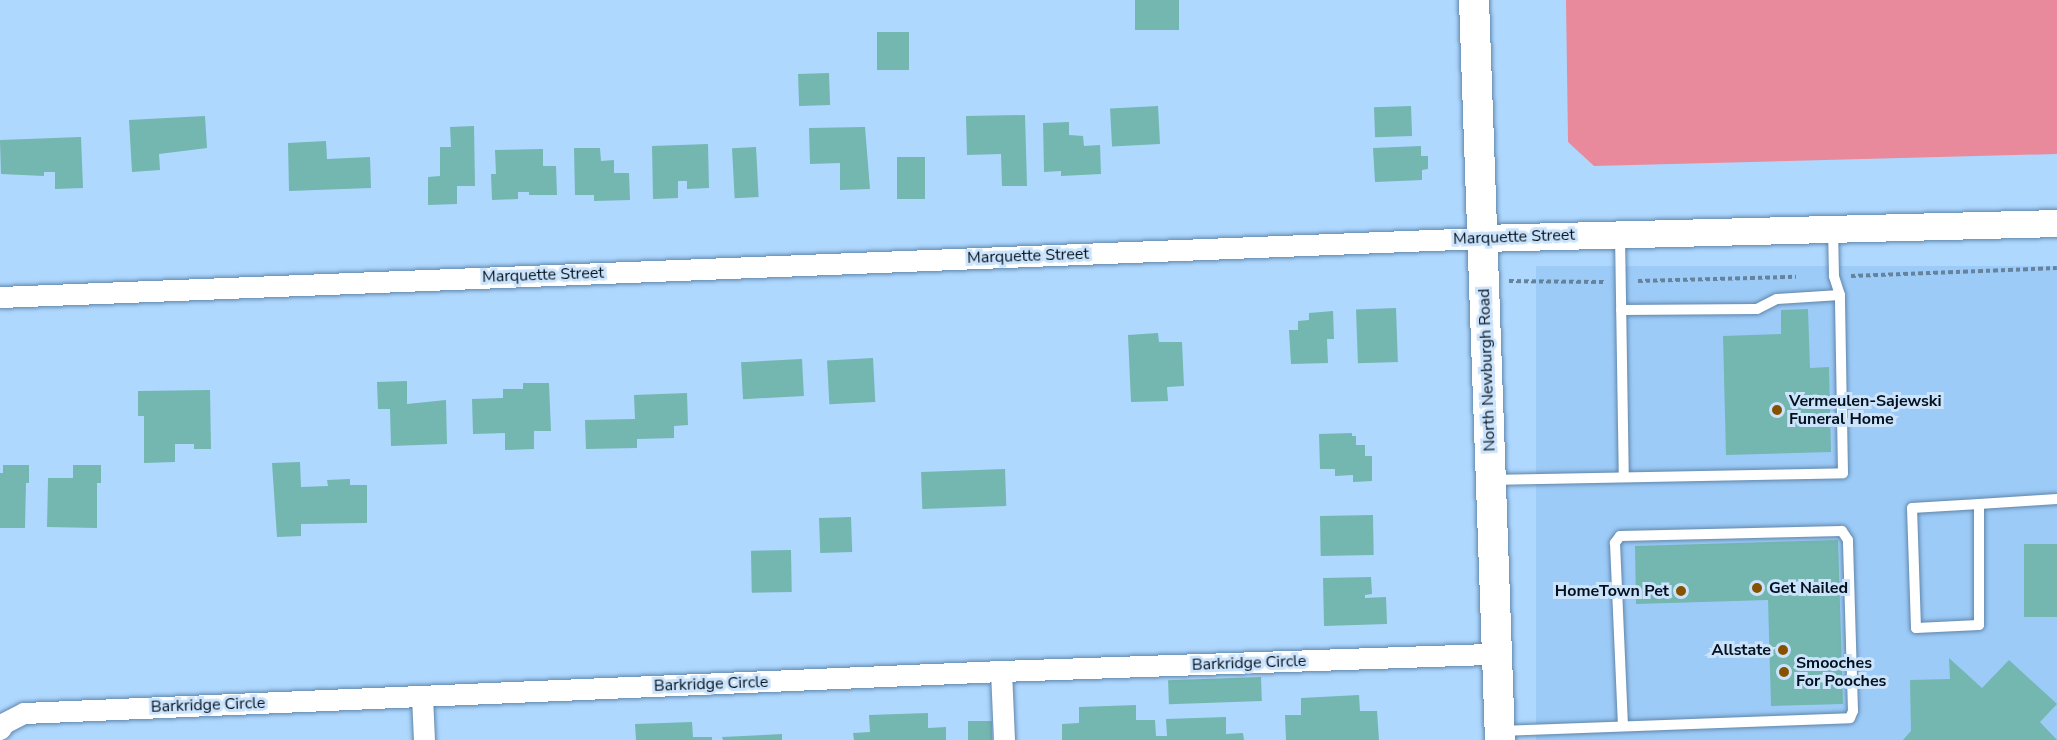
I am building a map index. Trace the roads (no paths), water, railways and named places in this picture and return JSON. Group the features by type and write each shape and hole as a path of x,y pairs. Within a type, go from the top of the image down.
{"main road":[{"name":"North Newburgh Road","path":"1474,0 1500,735"}],"street":[{"name":"Marquette Street","path":"0,297 1482,238 2057,223"},
{"name":"Barkridge Circle","path":"0,729 4,723 24,713 1001,671 1497,654"},
{"path":"1001,671 1004,740"},
{"path":"422,696 424,740"}],"lane":[{"path":"2057,223 2057,233"},
{"path":"1491,480 1843,473 1840,295 1834,276 1833,230"},
{"path":"1620,235 1624,477"},
{"path":"1621,310 1756,309 1777,299 1840,295"},
{"path":"1979,504 1979,625 1916,628 1912,508 2057,499"},
{"path":"1500,735 1623,726 1850,718 1853,711 1848,540 1842,531 1620,536 1615,543 1623,726"}],"place":[{"name":"Vermeulen-Sajewski Funeral Home","path":"1777,410"},
{"name":"Get Nailed","path":"1757,588"},
{"name":"HomeTown Pet","path":"1681,591"},
{"name":"Allstate","path":"1783,650"},
{"name":"Smooches For Pooches","path":"1784,672"}]}
